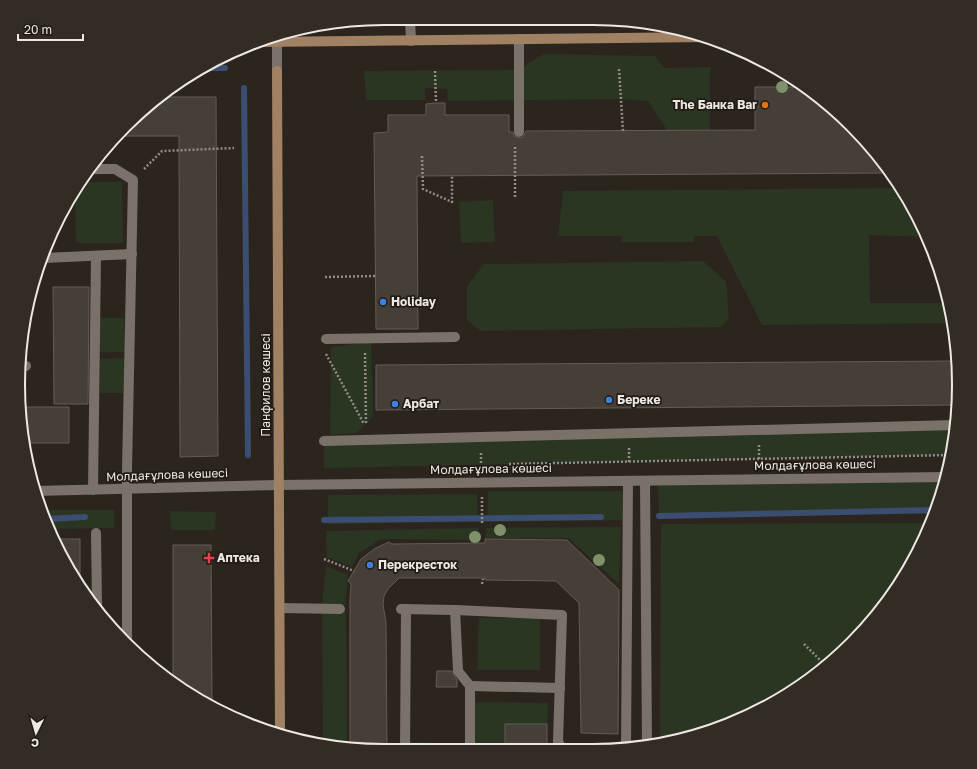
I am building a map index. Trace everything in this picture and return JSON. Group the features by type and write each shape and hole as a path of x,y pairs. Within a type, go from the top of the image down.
{"street":[{"path":"410,25 411,41"},
{"path":"284,39 411,41 687,37"},
{"path":"519,39 519,132"},
{"name":"Панфилов көшесі","path":"277,41 280,728"},
{"path":"97,169 115,169 133,180 127,489 127,636"},
{"path":"48,258 132,254"},
{"path":"93,490 96,256"},
{"path":"326,339 455,337"},
{"path":"324,441 949,426"},
{"name":"Молдағұлова көшесі","path":"41,491 279,485 940,477"},
{"path":"626,742 628,481"},
{"path":"645,481 647,740"},
{"path":"96,533 97,600"},
{"path":"280,608 340,609"},
{"path":"405,744 403,609 562,615 558,742 559,744"},
{"path":"455,610 458,671 470,686 470,744"},
{"path":"470,686 560,688"}],"path":[{"path":"619,68 623,131"},
{"path":"435,71 436,103"},
{"path":"133,180 162,151 234,148"},
{"path":"422,156 423,190 452,202 452,176"},
{"path":"325,278 376,276"},
{"path":"325,352 366,429 365,339"},
{"path":"504,464 945,455"},
{"path":"473,465 489,465"},
{"path":"481,483 482,525"},
{"path":"324,559 354,570"},
{"path":"482,579 482,584"},
{"path":"804,644 822,662"}],"green space":[{"path":"544,54 655,56 664,68 710,67 710,130 667,130 648,101 621,99 448,101 447,89 425,88 425,100 366,100 364,71 514,70 514,99 517,81 521,71 529,63"},
{"path":"88,182 122,182 123,243 76,243 75,202"},
{"path":"893,188 904,205 920,237 869,235 870,303 943,303 947,323 762,325 717,236 694,236 694,242 621,242 621,236 558,236 563,191"},
{"path":"493,200 495,242 461,243 459,202"},
{"path":"703,261 726,282 729,318 721,327 481,331 467,320 467,287 484,264"},
{"path":"99,318 124,318 125,352 100,352"},
{"path":"371,342 373,416 357,433 330,435 331,347"},
{"path":"125,358 125,393 100,393 100,359"},
{"path":"950,425 945,455 324,468 324,441"},
{"path":"658,480 939,480 928,514 659,516"},
{"path":"488,491 622,491 623,520 487,522"},
{"path":"477,494 478,522 328,524 328,495"},
{"path":"48,510 114,510 114,528 55,529"},
{"path":"170,511 216,512 215,530 171,530"},
{"path":"925,523 904,564 878,603 863,622 830,655 792,683 752,707 708,725 668,736 660,736 661,524"},
{"path":"621,527 619,584 568,538 485,538 487,528"},
{"path":"478,528 477,540 381,539 359,553 352,567 327,557 326,531"},
{"path":"326,566 348,575 345,605 322,605"},
{"path":"322,612 346,612 347,742 323,738"},
{"path":"479,618 540,618 540,670 477,670"},
{"path":"474,702 548,703 547,724 516,744 474,744"},
{"path":"410,742 465,744 410,744"}],"building":[{"path":"755,87 793,87 830,114 847,130 863,147 883,173 417,176 418,329 376,329 374,133 388,132 388,115 426,115 426,104 445,103 445,115 509,115 509,132 513,132 514,136 519,138 523,137 526,131 755,130"},
{"path":"169,97 216,97 218,456 180,457 179,136 124,136 147,114"},
{"path":"53,287 89,287 88,404 54,404"},
{"path":"951,361 951,405 376,410 376,365"},
{"path":"26,407 69,407 69,443 30,443"},
{"path":"60,539 80,539 80,575"},
{"path":"485,539 567,540 619,590 618,734 581,733 579,603 556,581 485,580 485,578 399,578 388,589 384,596 383,605 386,622 387,744 350,742 351,584 348,581 361,559 374,549 389,542 392,544 485,543"},
{"path":"173,545 211,545 212,700 173,675"},
{"path":"437,671 452,671 457,680 457,687 436,687"},
{"path":"505,724 547,724 547,744 505,744"}],"waterway":[{"path":"214,68 225,68"},
{"path":"244,88 248,455"},
{"path":"659,516 929,510"},
{"path":"51,519 85,517"},
{"path":"324,520 601,517"}],"place":[{"name":"The Банка Bar","path":"765,105"},
{"name":"Holiday","path":"383,302"},
{"name":"Береке","path":"609,400"},
{"name":"Арбат","path":"395,404"},
{"name":"Аптека","path":"209,558"},
{"name":"Перекресток","path":"370,565"}]}
